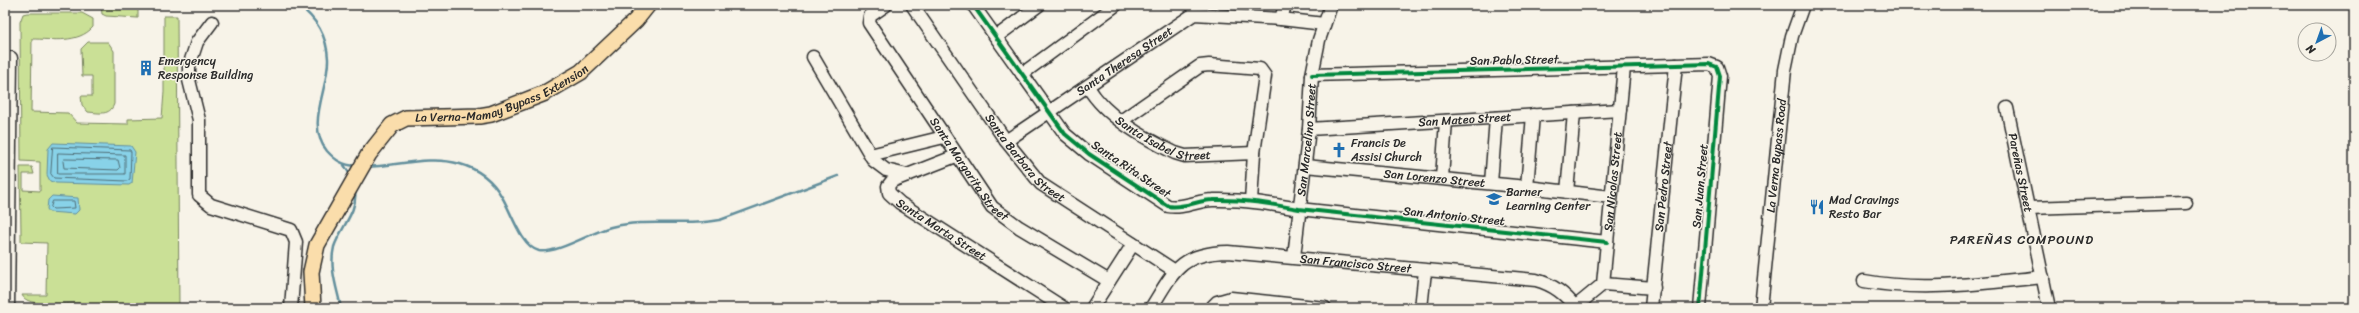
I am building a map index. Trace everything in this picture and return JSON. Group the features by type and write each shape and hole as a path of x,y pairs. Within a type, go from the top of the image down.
{"main road":[{"name":"La Verna-Mamay Bypass Extension","path":"313,308 312,263 317,245 327,225 369,154 385,132 399,121 406,118 479,116 491,114 562,84 600,55 636,20 648,5"}],"street":[{"name":"Santa Margarita Street","path":"886,5 868,18 869,23 956,156 992,207 1019,227 1109,281"},
{"name":"Santa Barbara Street","path":"912,5 1006,141 1035,178 1048,190 1175,271"},
{"name":"Santa Rita Street","path":"973,5 1071,140 1161,204 1178,207 1211,200 1251,201 1299,209"},
{"path":"996,37 1039,5"},
{"path":"1022,74 1116,5"},
{"path":"1280,19 1285,5"},
{"name":"San Marcelino Street","path":"1294,257 1309,129 1312,75 1324,24 1331,5"},
{"name":"La Verna Bypass Road","path":"1761,308 1785,70 1792,36 1803,5"},
{"name":"Santa Theresa Street","path":"1006,141 1194,14 1280,19 1324,24"},
{"path":"212,22 197,42 189,66 190,80 199,120 199,194 203,200 217,208 273,223 291,230 296,242 291,308"},
{"path":"812,57 870,155 886,170 907,175"},
{"path":"8,308 11,58"},
{"name":"San Pablo Street","path":"1312,75 1709,64 1717,67"},
{"name":"San Pedro Street","path":"1651,308 1676,65"},
{"path":"1121,121 1200,66 1258,68 1263,71 1265,76 1254,153 1251,201"},
{"name":"San Nicolas Street","path":"1603,284 1624,67"},
{"name":"San Juan Street","path":"1700,308 1720,76 1717,67"},
{"name":"Santa Isabel Street","path":"1088,87 1102,105 1121,121 1168,150 1185,156 1254,153"},
{"name":"Pareñas Street","path":"2007,108 2043,277 2048,308"},
{"name":"San Mateo Street","path":"1309,129 1620,110"},
{"path":"1567,192 1574,113"},
{"path":"1527,187 1533,115"},
{"path":"1492,183 1496,118"},
{"path":"1442,178 1446,121"},
{"path":"870,155 944,137"},
{"name":"Santa Marta Street","path":"956,156 907,175 889,184 888,190 893,197 1064,308"},
{"name":"San Lorenzo Street","path":"1305,166 1492,183 1611,197"},
{"path":"2028,208 2186,204"},
{"name":"San Antonio Street","path":"1299,209 1607,242"},
{"path":"1092,308 1133,244"},
{"name":"San Francisco Street","path":"1151,308 1175,271 1186,262 1207,253 1294,257 1425,271 1536,280 1549,284 1562,293 1576,307"},
{"path":"1421,308 1425,271"},
{"path":"1864,281 1898,286 1958,285 2043,277"},
{"path":"1576,307 1603,284 1654,288"},
{"path":"1211,308 1217,302 1231,298 1325,308"}],"green space":[{"path":"101,5 138,5 138,18 106,16 102,14"},
{"path":"82,13 93,19 93,27 80,36 56,40 32,39 31,112 68,113 77,123 128,124 128,119 162,118 164,92 164,16 177,16 179,308 79,308 79,303 48,304 31,302 25,299 22,295 46,295 47,243 21,242 20,167 32,167 34,174 23,174 23,190 40,191 40,162 21,161 20,22 23,14"},
{"path":"88,42 108,42 114,51 114,104 110,110 104,113 88,112 82,105 81,96 92,96 92,76 82,76 81,49"}],"water":[{"path":"53,143 131,146 135,152 132,183 129,185 56,183 50,181 47,175 48,149"},
{"path":"52,196 78,198 79,210 75,214 49,212 47,209 48,200"}],"waterway":[{"path":"298,5 310,16 319,28 323,35 327,51 327,70 318,118 318,130 321,141 327,151 337,160 347,165 356,166"},
{"path":"367,167 425,161 449,162 467,166 479,172 490,181 505,203 522,236 527,243 539,251 546,251 565,246 611,227 625,224 693,223 720,220 838,176"},
{"path":"344,165 351,176"},
{"path":"341,308 332,263 334,247 354,206 355,191"}],"cycle path":[{"path":"973,5 1065,134 1089,154 1168,206 1174,207 1207,200 1246,201 1299,209 1607,242"},
{"path":"1312,75 1709,64 1717,67 1720,76 1700,308"}],"place":[{"name":"Emergency Response Building","path":"146,68"},
{"name":"Francis De Assisi Church","path":"1339,150"},
{"name":"Barner Learning Center","path":"1494,199"},
{"name":"Mad Cravings Resto Bar","path":"1817,207"}],"district":[{"name":"PAREÑAS COMPOUND","path":"2022,239"}]}
